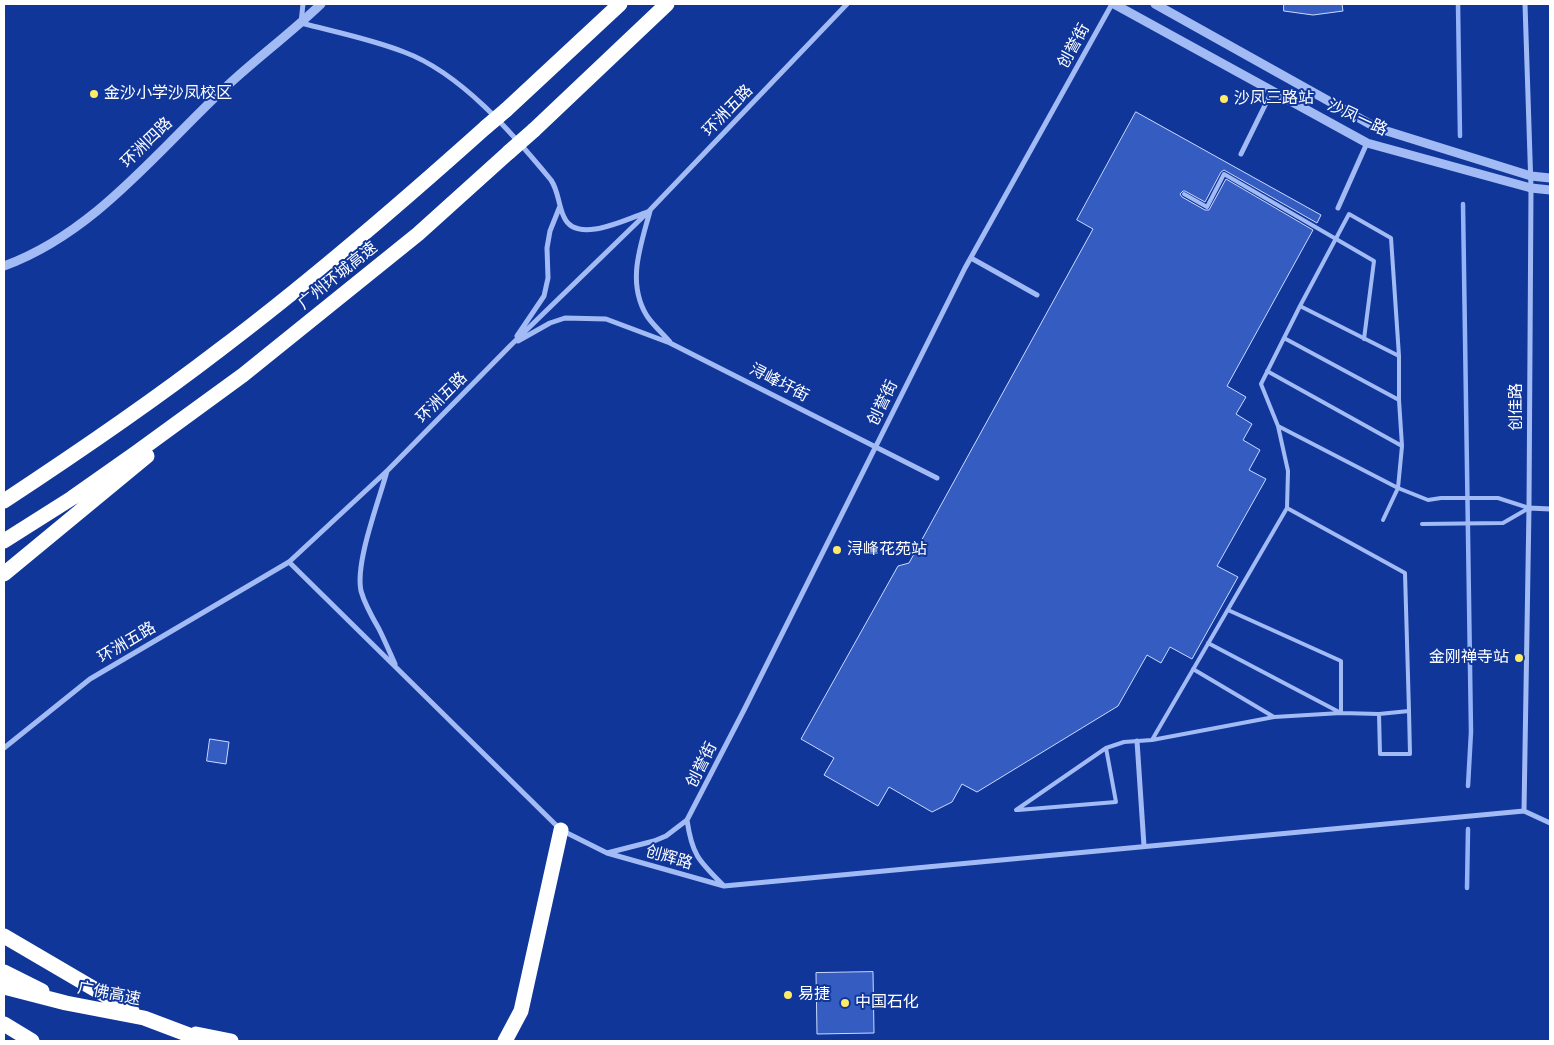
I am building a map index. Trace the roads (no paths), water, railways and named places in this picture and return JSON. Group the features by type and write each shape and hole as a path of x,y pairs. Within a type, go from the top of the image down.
{"highway":[{"name":"广州环城高速","path":"4,501 112,428 218,351 345,250 506,110 620,4"},
{"name":"广州环城高速","path":"4,541 72,498 244,375 418,234 534,130 667,4"},
{"path":"4,574 305,325"},
{"path":"505,1041 521,1012 561,830"},
{"path":"4,936 144,1018"},
{"path":"4,972 66,1003"},
{"name":"广佛高速","path":"4,988 66,1003 144,1018 205,1041"},
{"path":"4,1024 32,1041"},
{"path":"182,1031 231,1041"},
{"path":"4,1036 17,1041"}],"street":[{"path":"303,4 301,23 405,52 434,66 476,97 543,170 556,189 564,219 570,226 585,231 603,228 650,210"},
{"name":"环洲四路","path":"4,266 58,239 92,214 138,173 228,86 321,4"},
{"name":"环洲五路","path":"4,748 90,679 289,562 388,470 511,345 650,210 847,4"},
{"name":"沙凤一路","path":"1113,4 1367,143 1531,188 1550,190"},
{"name":"创誉街","path":"688,820 971,258 1113,4"},
{"name":"沙凤一路","path":"1154,4 1377,128 1531,176 1550,178"},
{"name":"创佳路","path":"1524,811 1529,508 1531,188 1525,4"},
{"path":"1241,154 1272,92"},
{"path":"1338,208 1367,143"},
{"path":"511,345 544,296 548,278 546,248 560,205"},
{"path":"650,210 638,255 635,277 643,306 648,316 670,343"},
{"path":"971,258 1038,295"},
{"name":"浔峰圩街","path":"511,345 550,323 565,318 606,319 670,343 937,478"},
{"path":"388,470 366,546 362,566 361,589 368,610 380,630 398,669"},
{"path":"1529,508 1550,509"},
{"name":"创辉路","path":"289,562 561,830 607,853 724,886"},
{"path":"1137,741 1144,846"},
{"path":"607,853 654,841 666,836 688,820 691,843 696,855 724,886 1524,811 1550,823"}],"lane":[{"path":"1184,194 1206,207 1224,174 1374,261 1364,340"},
{"path":"1152,740 1287,508 1288,471 1278,426 1261,384 1348,214 1391,238 1399,356 1402,446 1398,488 1382,520"},
{"path":"1300,306 1399,356"},
{"path":"1284,338 1399,400"},
{"path":"1267,371 1402,446"},
{"path":"1278,426 1398,488 1428,500 1441,498 1498,498 1529,508"},
{"path":"1287,508 1405,573 1410,754 1380,754 1380,714"},
{"path":"1422,524 1503,523 1529,508"},
{"path":"1228,610 1341,661 1341,713"},
{"path":"1208,642 1341,713"},
{"path":"1193,669 1274,717"},
{"path":"1106,748 1116,802 1016,810 1106,748 1124,742 1152,740 1274,717 1341,713 1380,714 1409,711"}],"waterway":[{"path":"1458,4 1460,136"},
{"path":"1463,204 1471,732 1468,786"},
{"path":"1467,888 1468,829"}],"place":[{"name":"金沙小学沙凤校区","path":"94,94"},
{"name":"沙凤三路站","path":"1224,99"},
{"name":"浔峰花苑站","path":"837,550"},
{"name":"金刚禅寺站","path":"1519,658"},
{"name":"易捷","path":"788,995"},
{"name":"中国石化","path":"845,1003"}]}
